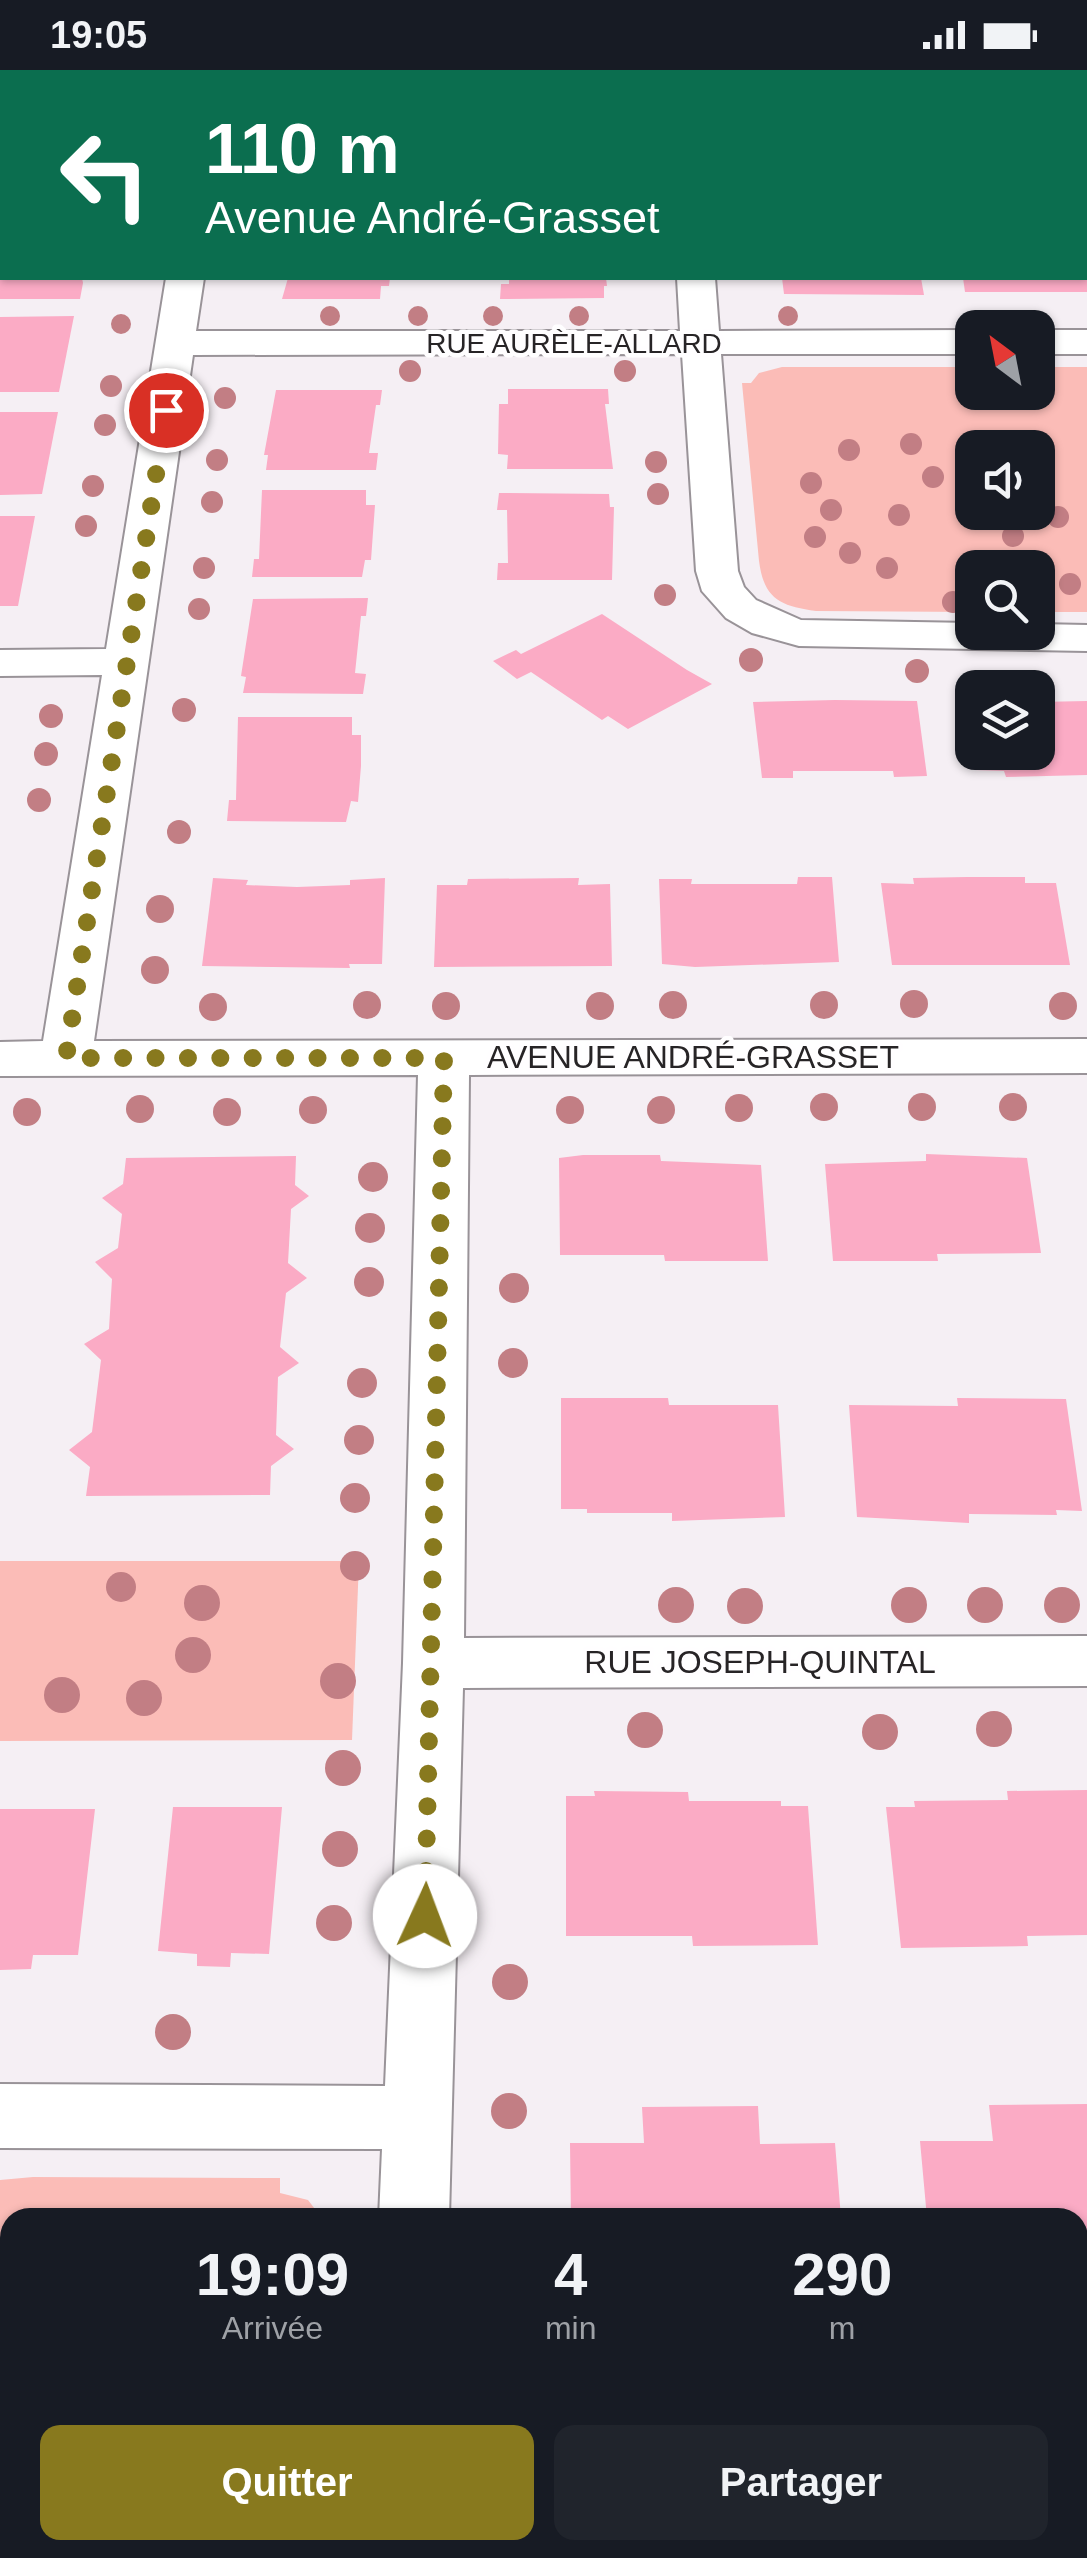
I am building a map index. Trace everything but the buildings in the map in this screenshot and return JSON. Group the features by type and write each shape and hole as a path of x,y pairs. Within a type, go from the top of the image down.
{"street":[{"path":"66,1058 186,280"},
{"path":"696,280 717,571 724,591 741,609 782,629 817,636 1087,638"},
{"name":"RUE AURÈLE-ALLARD","path":"176,343 955,342"},
{"path":"1055,342 1087,342"},
{"path":"0,663 127,662"},
{"name":"AVENUE ANDRÉ-GRASSET","path":"0,1059 1087,1056"},
{"path":"414,2208 433,1663 444,1058"},
{"name":"RUE JOSEPH-QUINTAL","path":"433,1663 1087,1661"},
{"path":"0,2116 418,2118"}],"shaded area":[{"path":"782,367 955,367 955,410 1055,410 1055,367 1087,367 1087,612 1055,612 1055,550 955,550 955,612 816,611 783,603 765,584 759,561 742,383 751,383 759,373"},
{"path":"0,1561 359,1561 352,1740 0,1741"},
{"path":"280,2178 280,2193 308,2200 314,2208 0,2208 0,2180"}],"route":[{"path":"166,410 66,1058 444,1058 425,1916"}]}
